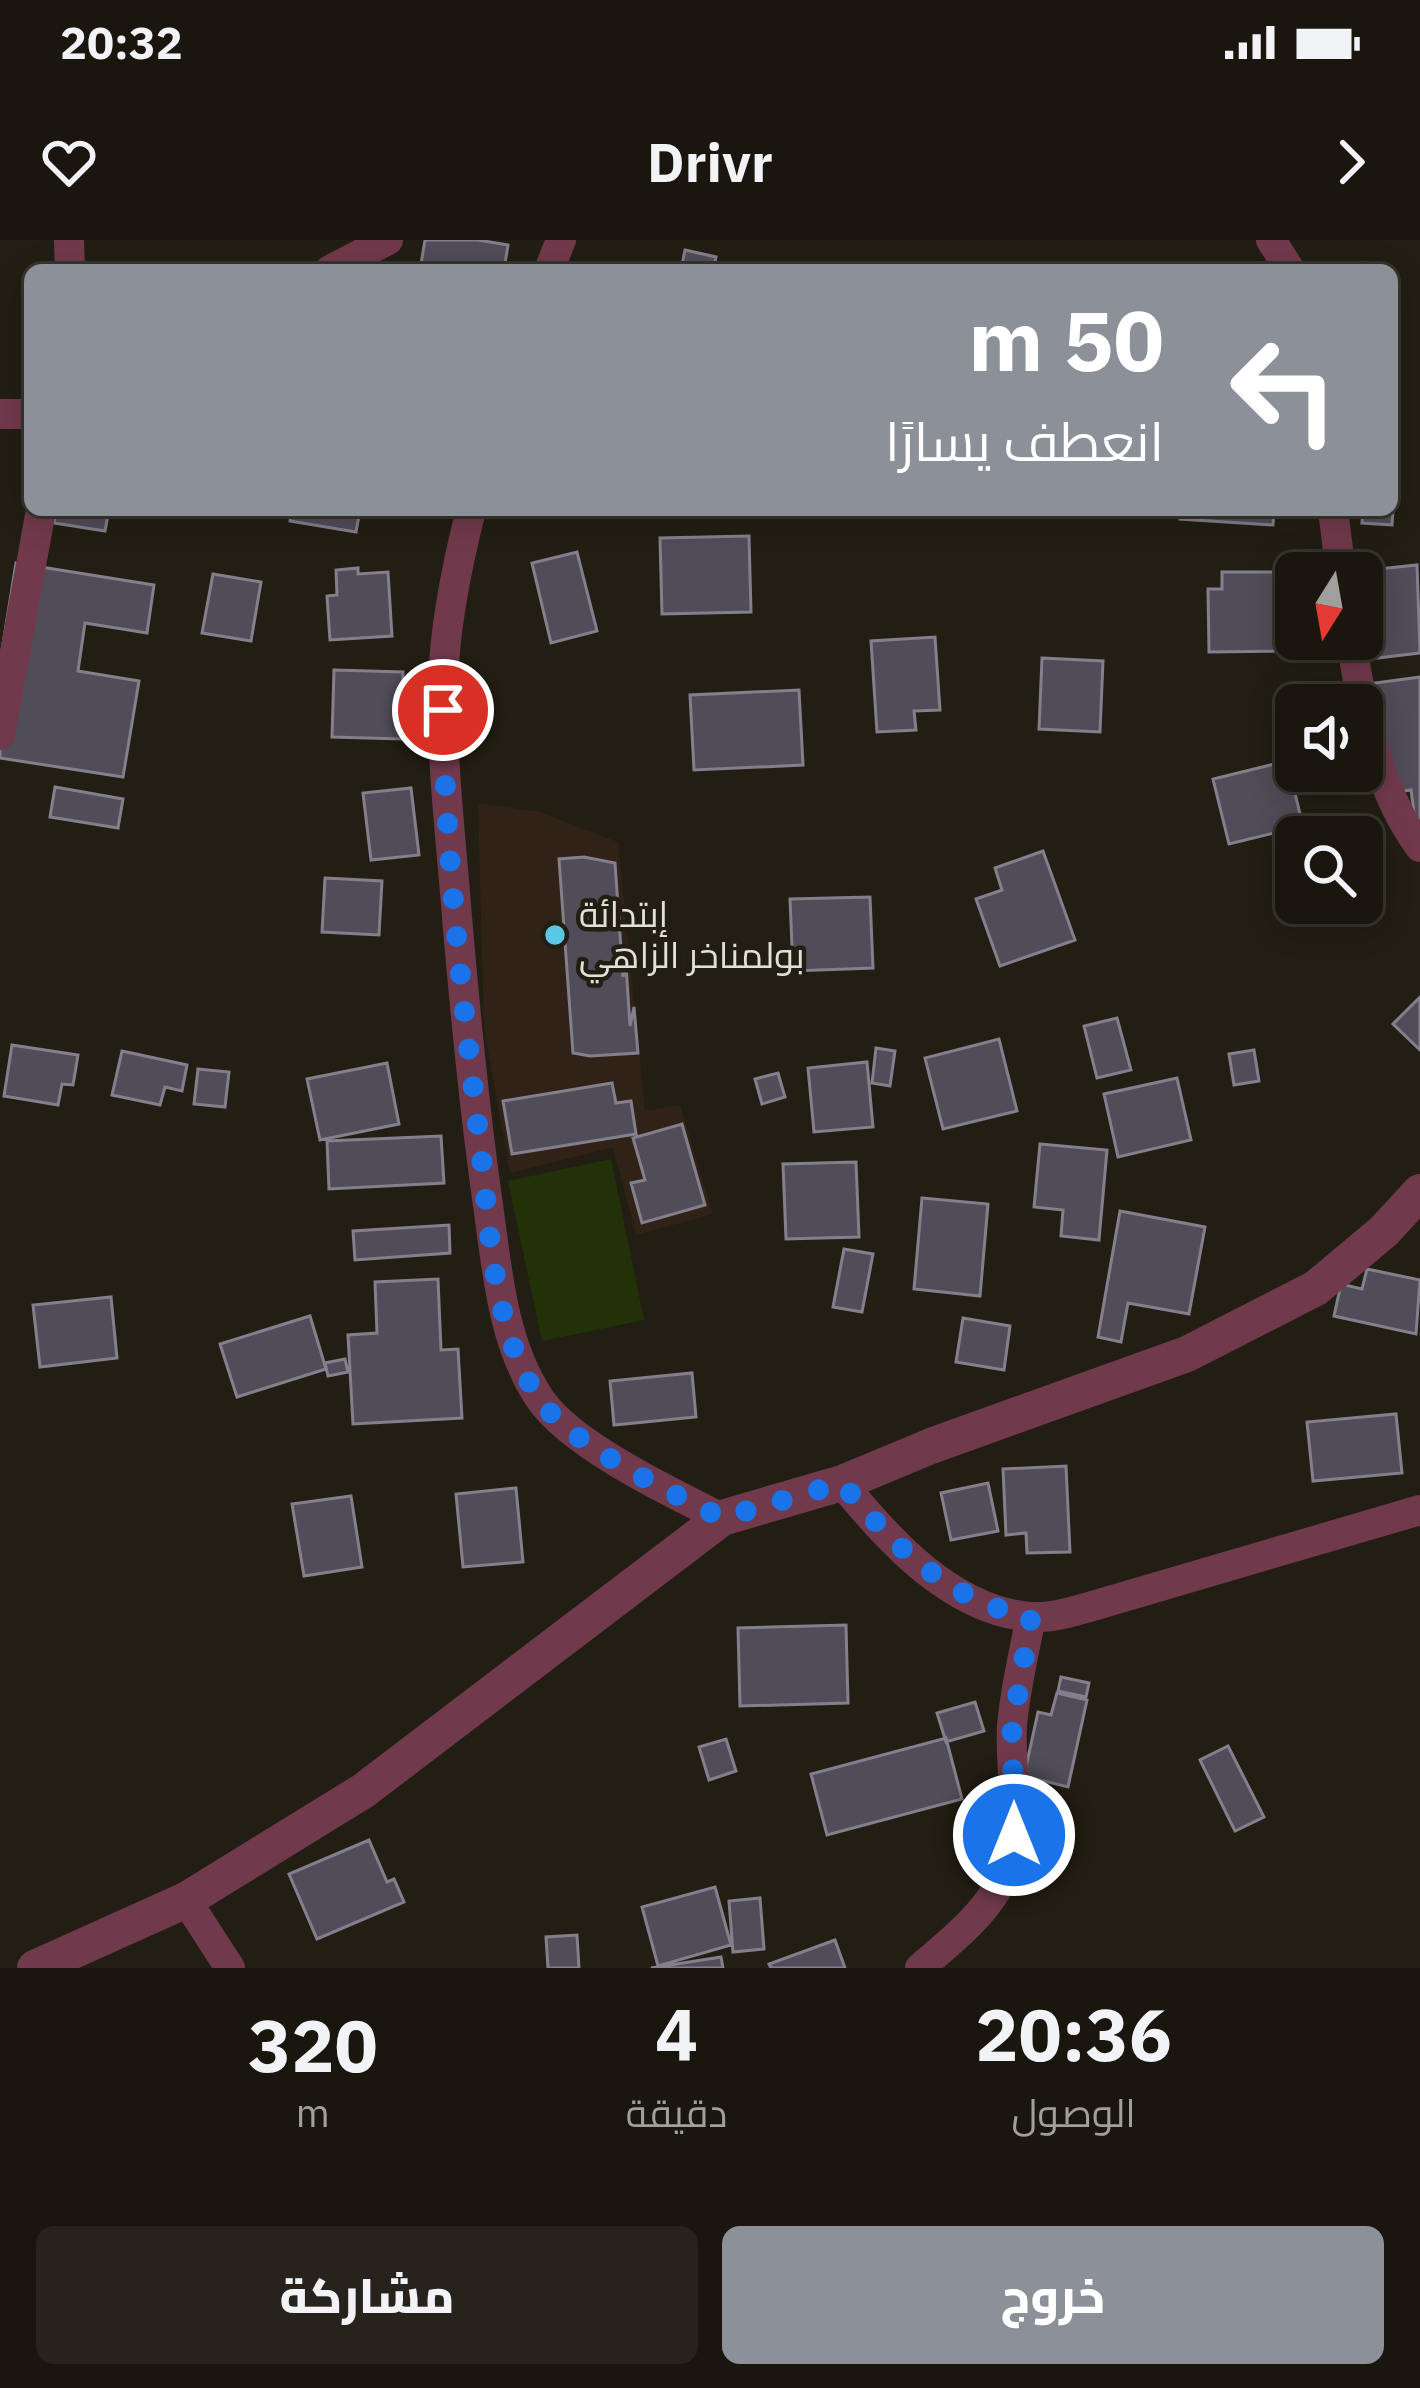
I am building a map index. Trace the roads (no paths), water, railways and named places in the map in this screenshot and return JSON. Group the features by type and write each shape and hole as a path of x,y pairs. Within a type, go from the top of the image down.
{"street":[{"path":"342,264 388,240"},
{"path":"0,735 40,516"},
{"path":"470,516 456,576 443,677 444,777 466,1030 502,1301 519,1359 541,1400 560,1421 676,1495 722,1518"},
{"path":"1334,516 1338,552"},
{"path":"1356,660 1379,765 1420,848"},
{"path":"35,1968 186,1900 363,1791 722,1518 842,1483 1187,1354 1316,1288 1384,1232 1420,1192"},
{"path":"842,1483 878,1527 919,1564 981,1604 1031,1617 1096,1605 1420,1510"},
{"path":"920,1968 976,1918 998,1887 1009,1860 1016,1808 1012,1730 1031,1617"},
{"path":"186,1900 230,1968"}],"place":[{"name":"إبتدائة بولمناخر الزاهي","path":"555,935"}]}
